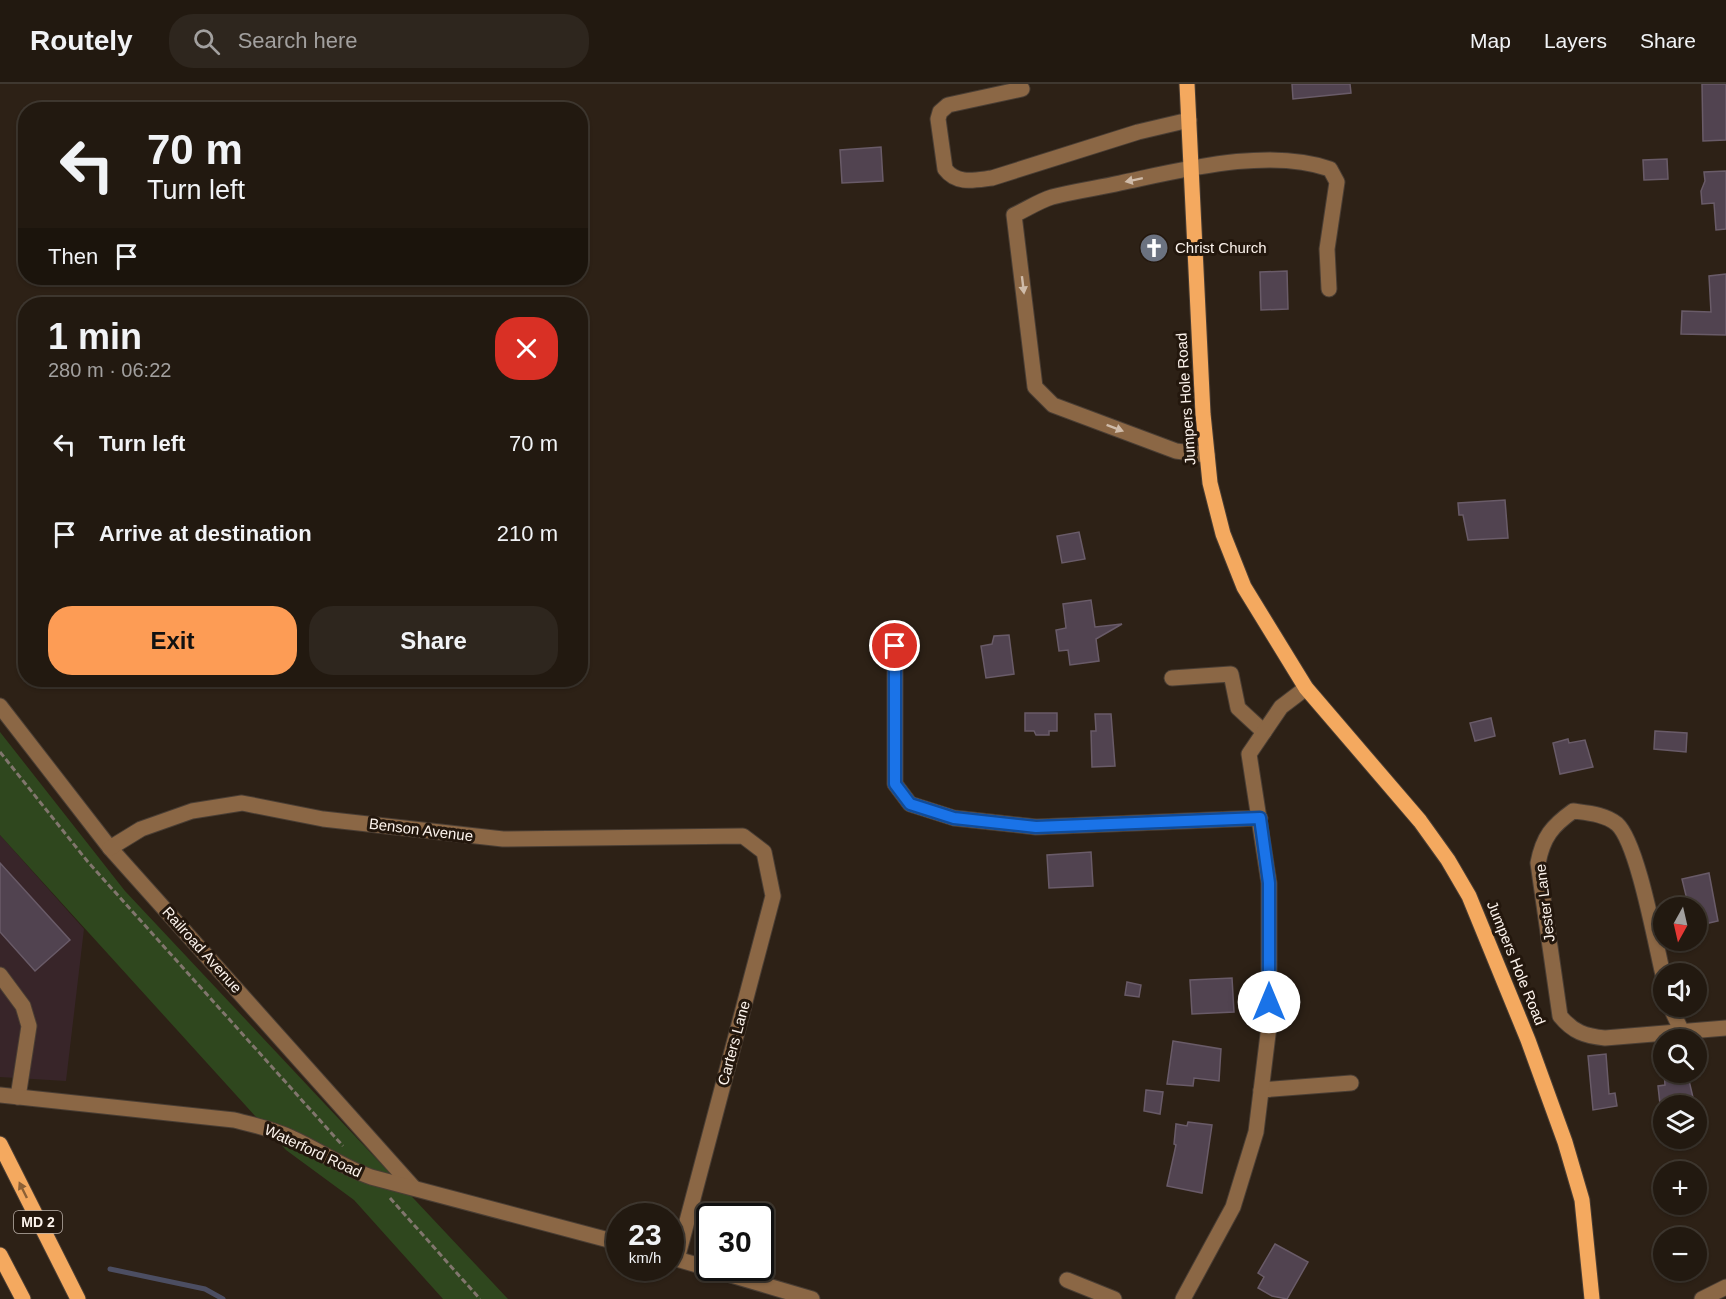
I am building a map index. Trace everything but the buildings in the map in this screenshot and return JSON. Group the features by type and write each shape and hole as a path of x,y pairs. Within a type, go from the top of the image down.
{"main road":[{"name":"Jumpers Hole Road","path":"1187,84 1207,455 1220,523 1233,566 1272,636 1306,688 1420,821 1448,860 1468,896 1528,1040 1565,1142 1582,1200 1592,1299"},
{"name":"MD 2","path":"0,1144 78,1299"},
{"path":"0,1255 22,1299"}],"street":[{"path":"1022,89 948,105 940,112 938,119 945,169 950,175 958,180 973,181 992,178 1138,132 1189,120"},
{"path":"1207,455 1176,451 1053,405 1035,387 1014,215 1051,198 1191,168 1251,162 1299,161 1330,169 1337,182 1327,249 1329,289"},
{"path":"895,646 895,784 910,804 954,818 1036,827 1260,818"},
{"path":"1172,678 1231,674 1238,708 1264,732"},
{"path":"1183,1299 1201,1270 1233,1207 1256,1132 1269,1026 1269,883 1249,753 1281,707 1306,688"},
{"name":"Railroad Avenue","path":"0,706 111,848 413,1187"},
{"name":"Benson Avenue","path":"111,848 141,829 192,811 242,803 323,819 503,839 615,840 743,836"},
{"name":"Jester Lane","path":"1653,1034 1605,1038 1586,1036 1571,1029 1560,1016 1538,863 1542,841 1554,824 1573,811 1597,814 1617,824 1630,845 1660,963"},
{"name":"Carters Lane","path":"684,1221 772,896 764,852 743,836"},
{"path":"0,975 23,1006 29,1026 18,1097"},
{"name":"Jester Lane","path":"1707,1030 1726,1028"},
{"path":"1261,1090 1351,1083"},
{"name":"Waterford Road","path":"0,1095 234,1120 268,1128 294,1138 346,1168 371,1177 606,1239"},
{"path":"684,1261 812,1299"},
{"path":"1067,1280 1114,1299"},
{"path":"1702,1299 1726,1287"}],"path":[{"path":"0,752 88,862 347,1150"},
{"path":"371,1177 480,1299"}],"shaded area":[{"path":"0,835 84,929 66,1081 0,1077"}],"green space":[{"path":"0,732 125,891 508,1299 443,1299 354,1200 286,1150 0,835"}],"waterway":[{"path":"110,1269 205,1289 223,1299"}],"place":[{"name":"Christ Church","path":"1154,248"}],"route":[{"path":"895,646 895,784 910,804 954,818 1036,827 1260,818 1269,883 1269,1002"}]}
